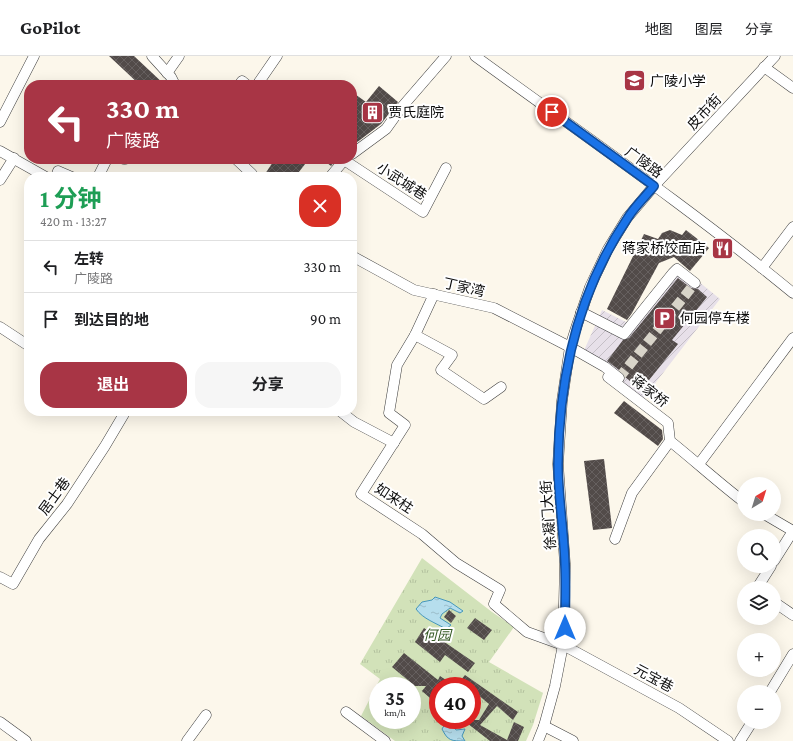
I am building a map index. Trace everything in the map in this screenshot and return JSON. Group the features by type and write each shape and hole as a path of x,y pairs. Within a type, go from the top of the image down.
{"street":[{"path":"1,119 34,56"},
{"path":"152,56 172,80"},
{"path":"167,73 179,56"},
{"path":"260,80 277,56"},
{"path":"357,151 386,129 401,108 446,56"},
{"name":"广陵路","path":"475,56 654,186 793,293"},
{"name":"皮市街","path":"654,186 775,56"},
{"path":"764,67 793,88"},
{"path":"0,150 24,164"},
{"path":"0,180 14,158"},
{"path":"24,164 38,172"},
{"path":"241,164 248,172"},
{"path":"334,172 342,164"},
{"name":"小武城巷","path":"355,164 423,212 446,168"},
{"name":"徐凝门大街","path":"538,741 544,726 555,686 563,645 565,564 558,464 562,401 570,347 590,287 608,249 627,218 654,186"},
{"path":"762,268 793,227"},
{"name":"丁家湾","path":"357,259 414,290 494,308 570,347"},
{"path":"581,312 624,334 677,269 695,283"},
{"name":"如来柱","path":"434,294 415,335 397,365 389,413 405,425 361,494 422,534 456,563 500,590 494,604 527,632 563,645"},
{"path":"0,327 24,343"},
{"path":"415,335 452,355 441,370 484,399 501,387"},
{"path":"699,464 793,338"},
{"path":"570,347 605,367 619,378"},
{"name":"蒋家桥","path":"570,347 668,423 670,441"},
{"name":"居士巷","path":"0,577 13,584 39,539 67,504 123,416"},
{"path":"346,416 354,422 394,443"},
{"path":"616,539 632,493 670,441 737,496"},
{"path":"776,521 793,531 781,550"},
{"path":"781,607 793,615"},
{"name":"元宝巷","path":"563,645 679,708 728,741"},
{"path":"774,685 793,654"},
{"path":"346,712 384,741"},
{"path":"187,741 206,715"},
{"path":"0,722 26,741"},
{"path":"544,726 572,741"},
{"path":"740,741 748,729"}],"shaded area":[{"path":"677,264 720,299 643,399 582,355 602,310 630,324"}],"green space":[{"name":"何园","path":"422,558 492,612 514,627 489,662 543,693 533,725 526,741 395,741 379,729 421,729 421,677 377,677 360,664"},
{"name":"何园","path":"369,700 369,722 361,716"}],"water":[{"path":"435,597 450,602 463,611 460,613 450,608 442,614 440,618 451,625 446,629 426,618 416,609 422,602 432,600"},
{"path":"442,729 465,729 462,736 465,741 450,740"}],"building":[{"path":"109,56 134,56 160,80 135,80"},
{"name":"贾氏庭院","path":"379,86 398,102 381,124 357,142 357,96 366,102"},
{"path":"272,164 305,164 299,172 266,172"},
{"path":"670,230 682,235 686,230 709,248 690,271 674,257 659,263 627,320 607,309 644,234 658,239 662,233"},
{"name":"何园停车楼","path":"678,278 691,288 698,289 707,297 672,340 678,344 641,390 625,377 623,373 607,361 623,340 629,338"},
{"path":"624,401 662,430 663,439 658,446 614,413"},
{"path":"604,459 612,528 593,530 584,461"},
{"path":"449,610 456,616 451,623 444,617"},
{"path":"475,618 492,630 484,640 467,628"},
{"path":"424,628 475,663 468,672 445,655 440,662 415,642"},
{"path":"404,653 434,677 429,677 429,697 422,691 426,686 421,686 421,677 404,677 392,667"},
{"path":"481,686 518,712 513,720 497,706 481,724 481,717 489,704 481,697"},
{"path":"514,722 524,727 518,741 490,741 475,729 481,729 481,726 507,740"}],"tunnel":[{"path":"619,378 695,283"}],"place":[{"name":"广陵小学","path":"635,81"},
{"name":"贾氏庭院","path":"373,112"},
{"name":"蒋家桥饺面店","path":"722,248"},
{"name":"何园停车楼","path":"665,318"}],"route":[{"path":"552,112 654,186 627,218 608,249 590,287 570,347 562,401 558,464 565,564 565,628"}]}
